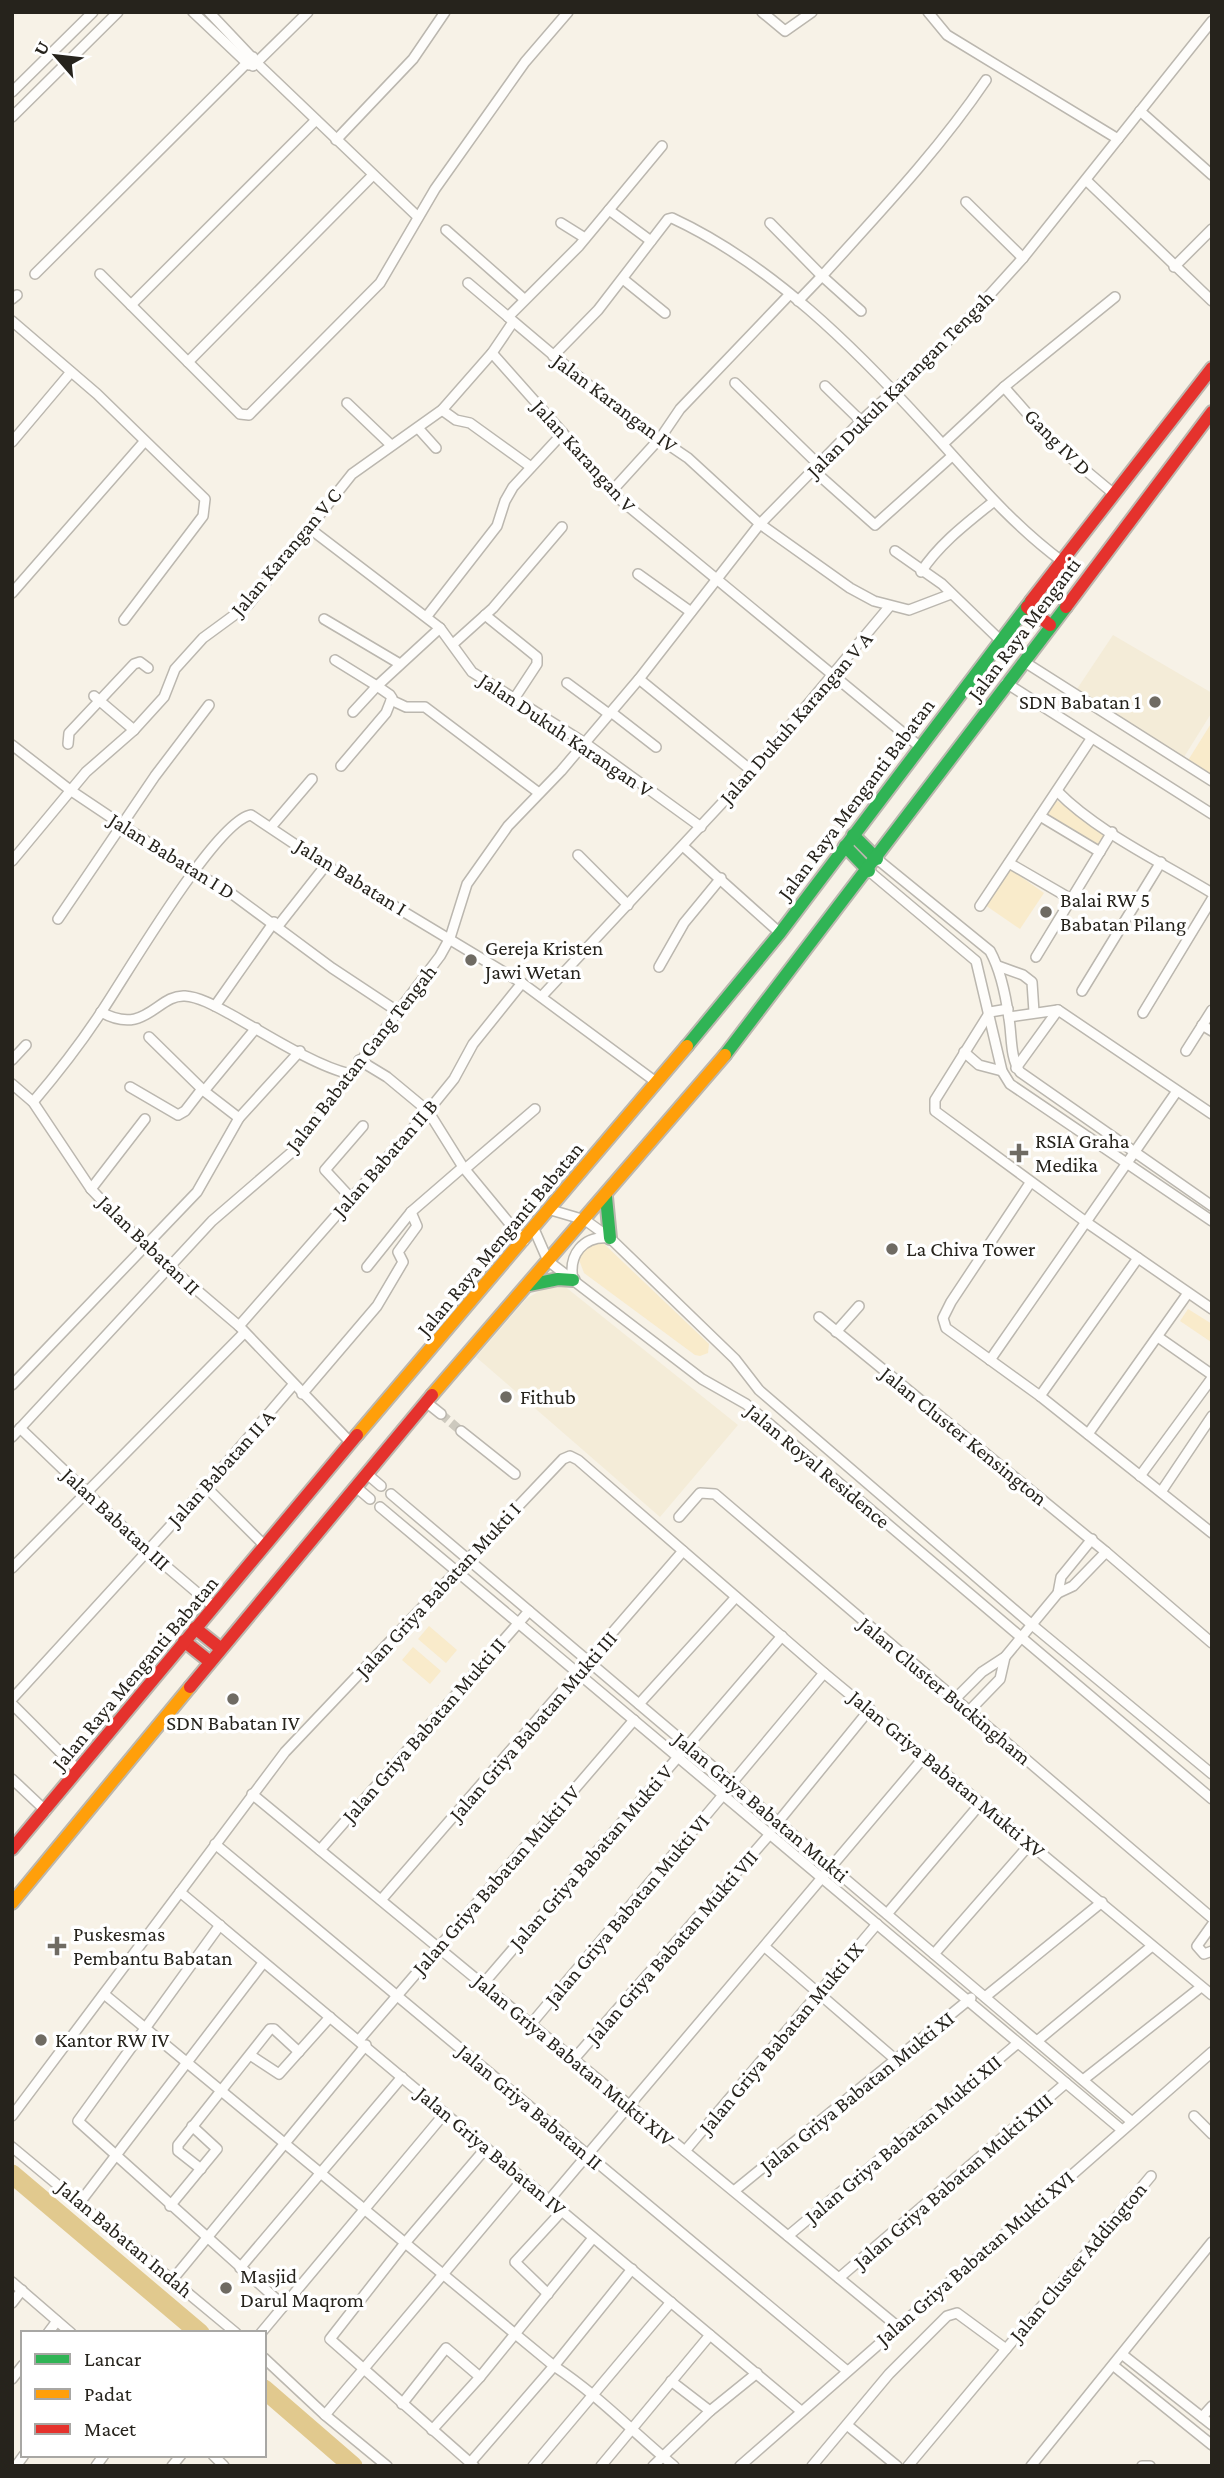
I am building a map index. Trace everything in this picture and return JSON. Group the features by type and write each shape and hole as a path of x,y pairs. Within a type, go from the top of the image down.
{"main road":[{"name":"Jalan Raya Menganti","path":"1000,640 1212,368"},
{"name":"Jalan Raya Menganti","path":"871,862 1212,412"},
{"path":"1027,607 1050,625"},
{"name":"Jalan Raya Menganti Babatan","path":"12,1849 79,1771 208,1638 214,1607 524,1241 536,1232 848,850 919,746 1000,640"},
{"path":"856,838 871,862"},
{"path":"848,850 871,862"},
{"name":"Jalan Raya Menganti Babatan","path":"12,1903 197,1651 356,1487 547,1259 582,1219 606,1197 710,1074 871,862"},
{"path":"606,1197 610,1238"},
{"path":"527,1285 558,1279 573,1280"}],"street":[{"path":"12,92 93,12"},
{"path":"12,117 118,12"},
{"path":"194,12 254,63 418,217"},
{"path":"209,12 254,63"},
{"path":"35,274 308,12"},
{"path":"337,140 413,59 445,12"},
{"path":"100,274 240,414 249,415 380,283 418,217 525,62 568,12"},
{"path":"762,12 782,30 798,25 812,12"},
{"path":"928,12 947,35 1118,139"},
{"name":"Jalan Dukuh Karangan Tengah","path":"585,744 760,524 861,421 896,392 984,303 1087,181 1212,21"},
{"path":"798,301 916,171 964,113 986,80"},
{"path":"1140,111 1212,175"},
{"path":"131,305 316,120"},
{"name":"Jalan Karangan V C","path":"12,861 70,790 134,730 168,691 175,669 203,638 242,611 352,474 442,410 492,353 524,299 585,238 662,146"},
{"path":"188,362 373,175"},
{"path":"1087,181 1212,301"},
{"path":"966,202 1023,258"},
{"path":"609,210 652,241"},
{"path":"553,356 598,310 668,219 678,220 720,243 798,301 896,392 993,502 1063,562"},
{"path":"561,223 585,238"},
{"path":"770,223 861,311"},
{"path":"1174,267 1212,229"},
{"path":"446,230 524,299"},
{"path":"623,279 665,313"},
{"name":"Jalan Karangan IV","path":"468,283 622,414 661,437 760,524 850,588 889,607"},
{"path":"611,492 661,437 680,409 790,294"},
{"path":"943,444 1004,387 1115,297"},
{"path":"12,321 201,493 206,504 203,516 124,620"},
{"name":"Jalan Karangan V","path":"492,353 564,433 611,492 717,578"},
{"path":"12,442 71,372"},
{"path":"735,383 870,523 877,525 952,456"},
{"path":"825,386 861,421"},
{"name":"Gang IV D","path":"1004,387 1054,444 1114,494"},
{"path":"347,403 391,445"},
{"path":"442,410 456,420 470,423 531,467"},
{"path":"418,428 436,448"},
{"path":"427,616 497,526 505,501 531,467 564,433"},
{"path":"12,593 144,442"},
{"path":"921,572 931,557 960,528 993,502"},
{"path":"453,644 485,615 562,527"},
{"name":"Jalan Dukuh Karangan V","path":"309,528 427,616 453,644 472,672 585,744 701,827"},
{"path":"895,551 921,572 934,578 1000,640"},
{"path":"638,574 691,612"},
{"path":"717,578 919,746"},
{"path":"889,607 916,609 951,594"},
{"name":"Jalan Dukuh Karangan V A","path":"542,996 684,847 752,771 889,607"},
{"path":"485,615 537,657 537,664 514,699"},
{"path":"324,619 400,664"},
{"path":"353,712 440,628"},
{"path":"335,660 377,686 391,700 406,707 425,708 539,793"},
{"path":"1023,661 1212,781"},
{"path":"68,744 69,733 98,699 135,663 140,662 148,668"},
{"path":"639,679 752,771"},
{"path":"567,683 656,747"},
{"path":"1006,683 1212,814"},
{"path":"98,699 134,730"},
{"path":"341,766 387,713 391,700"},
{"path":"58,919 155,776 209,705"},
{"path":"980,905 1091,739"},
{"name":"Jalan Babatan Gang Tengah","path":"12,1437 212,1221 292,1152 450,938 467,884 508,826 585,744"},
{"name":"Jalan Babatan I D","path":"12,745 70,790 194,873 223,888 276,924 332,968 397,1011"},
{"path":"271,827 312,779"},
{"path":"1057,791 1112,832 1212,893"},
{"name":"Jalan Babatan I","path":"33,1102 99,1016 141,948 194,873 241,818 251,815 326,865 542,996 656,1082"},
{"path":"1040,816 1100,852"},
{"path":"1036,957 1112,832"},
{"path":"684,847 779,933"},
{"path":"578,855 628,905"},
{"path":"871,862 890,872 985,945 998,966 1016,1068 1024,1077 1212,1206"},
{"path":"871,862 881,882 976,961 1002,1071 1015,1087 1212,1221"},
{"path":"1082,991 1161,862"},
{"path":"1009,863 1071,899"},
{"path":"215,1006 276,924 326,865"},
{"path":"881,882 890,872"},
{"path":"659,967 684,923 721,878"},
{"path":"1143,1013 1212,899"},
{"path":"921,914 930,902"},
{"path":"998,966 1023,975 1032,982 1034,1012"},
{"name":"Jalan Babatan II B","path":"12,1568 241,1329 350,1197 454,1079 472,1044 522,983"},
{"path":"99,1016 121,1020 137,1018 186,996 215,1006 296,1055 348,1078"},
{"path":"990,1012 1058,1010 1212,1114"},
{"path":"1016,1068 1058,1010"},
{"path":"1186,1051 1212,1010"},
{"path":"990,1012 934,1100 933,1109 946,1122 1030,1183 1212,1309"},
{"path":"1202,1025 1212,1031"},
{"path":"993,1032 1011,1030"},
{"path":"130,1087 178,1115 185,1111 254,1031"},
{"path":"149,1037 203,1090 239,1118"},
{"path":"12,1060 26,1045"},
{"path":"964,1052 979,1065 1002,1071"},
{"path":"12,1385 207,1180 239,1118 296,1055"},
{"path":"359,1060 387,1077 424,1115 462,1169 524,1241"},
{"name":"Jalan Babatan II","path":"12,1084 33,1102 91,1189 145,1245 241,1329 351,1443"},
{"path":"990,1360 1177,1091"},
{"path":"367,1267 411,1212 535,1108"},
{"path":"91,1189 145,1119"},
{"path":"350,1197 325,1170 363,1126"},
{"path":"1030,1183 951,1301 943,1318 946,1328 1040,1396 1212,1533"},
{"name":"Jalan Royal Residence","path":"552,1210 582,1219 610,1238 735,1359 759,1390 1031,1624 1212,1774"},
{"path":"302,1394 377,1306 403,1260 398,1252 417,1226 411,1212"},
{"name":"Jalan Royal Residence","path":"536,1232 547,1259 702,1379 746,1404 1212,1798"},
{"path":"573,1280 572,1263 579,1248 593,1238 610,1238"},
{"path":"1040,1396 1138,1258"},
{"path":"1088,1434 1188,1293"},
{"path":"836,1332 859,1306"},
{"name":"Jalan Cluster Kensington","path":"819,1317 1092,1539 1212,1643"},
{"path":"1140,1476 1212,1376 1158,1337"},
{"name":"Jalan Babatan II A","path":"12,1702 293,1385"},
{"path":"426,1402 441,1415"},
{"path":"1161,1492 1212,1416"},
{"name":"Jalan Babatan III","path":"20,1428 147,1550 214,1607"},
{"path":"461,1431 515,1474"},
{"name":"Jalan Griya Babatan Mukti I","path":"215,1843 285,1752 466,1558 563,1459 570,1456 578,1460 683,1551"},
{"path":"367,1474 381,1486"},
{"path":"206,1486 265,1546"},
{"path":"356,1487 370,1499"},
{"name":"Jalan Cluster Buckingham","path":"679,1517 700,1493 715,1494 1212,1918"},
{"name":"Jalan Griya Babatan Mukti","path":"1122,2130 381,1508 392,1495 1131,2121"},
{"path":"1058,1593 1061,1577 1092,1539"},
{"name":"Jalan Griya Babatan Mukti XV","path":"683,1551 824,1673 1212,1995"},
{"name":"Jalan Griya Babatan Mukti III","path":"381,1900 683,1551"},
{"path":"955,1699 982,1672 1005,1657 1058,1593 1073,1586 1106,1552"},
{"path":"639,1704 736,1597"},
{"name":"Jalan Griya Babatan Mukti II","path":"320,1850 529,1611"},
{"name":"Jalan Griya Babatan Mukti V","path":"482,1984 782,1636"},
{"path":"969,1711 1000,1679 1005,1657"},
{"path":"732,1783 824,1673"},
{"path":"12,1702 79,1771"},
{"path":"778,1822 870,1709"},
{"name":"Jalan Griya Babatan Mukti IV","path":"173,2279 285,2143 437,1947 634,1720"},
{"path":"550,2199 925,1756"},
{"path":"12,1779 47,1811"},
{"name":"Jalan Griya Babatan Mukti XIV","path":"252,1794 897,2326"},
{"name":"Jalan Griya Babatan Mukti VI","path":"531,2024 723,1795"},
{"path":"887,1914 981,1803"},
{"name":"Jalan Griya Babatan Mukti VII","path":"574,2059 770,1834"},
{"path":"12,2116 215,1843"},
{"name":"Jalan Griya Babatan II","path":"215,1843 845,2371"},
{"path":"934,1954 1031,1843"},
{"name":"Jalan Griya Babatan IV","path":"180,1892 802,2411"},
{"name":"Jalan Griya Babatan Mukti XI","path":"734,2191 968,2000 982,1995 1102,1902"},
{"name":"Jalan Griya Babatan Mukti IX","path":"685,2151 877,1924"},
{"path":"220,1925 78,2121 284,2306"},
{"path":"1212,1925 1197,1946 1204,1954 1212,1951"},
{"path":"1037,2040 1152,1946"},
{"path":"765,1947 896,2060"},
{"path":"80,2201 263,1962"},
{"path":"1083,2080 1201,1987"},
{"path":"104,1994 554,2366 594,2392 631,2430 674,2466"},
{"path":"250,2055 279,2074 330,2017"},
{"path":"201,2169 177,2148 272,2028 299,2052"},
{"name":"Jalan Griya Babatan Mukti XII","path":"788,2236 1018,2043"},
{"name":"Jalan Griya Babatan Mukti XVI","path":"740,2466 845,2371 1212,2052"},
{"path":"240,2268 402,2077"},
{"name":"Jalan Griya Babatan Mukti XIII","path":"839,2278 1066,2083"},
{"path":"263,2331 445,2113"},
{"path":"1194,2116 1212,2134"},
{"path":"170,2206 218,2147 192,2126"},
{"name":"Jalan Babatan Indah","path":"12,2147 234,2331"},
{"path":"486,2148 405,2243 330,2339 472,2464 632,2269"},
{"name":"Jalan Cluster Addington","path":"847,2425 902,2465 1006,2349 1151,2176"},
{"path":"325,2415 523,2179"},
{"path":"548,2294 515,2262 562,2210"},
{"path":"432,2430 480,2377 593,2238"},
{"path":"1031,2466 1212,2242"},
{"path":"12,2282 69,2331"},
{"path":"12,2303 22,2290"},
{"path":"533,2466 671,2301"},
{"name":"Jalan Cluster Addington","path":"812,2466 889,2374 952,2313 957,2313 1006,2349"},
{"path":"49,2331 57,2320"},
{"path":"601,2466 710,2335"},
{"path":"402,2404 446,2348 480,2377"},
{"path":"1123,2355 1212,2425"},
{"path":"266,2360 325,2415 387,2466"},
{"path":"1114,2366 1212,2445"},
{"path":"653,2466 710,2411 757,2373"},
{"path":"671,2381 710,2411"},
{"path":"1202,2417 1212,2406"},
{"path":"1142,2466 1150,2466"}],"shaded area":[{"name":"SDN Babatan 1","path":"1113,635 1212,693 1212,712 1184,757 1077,689"},
{"path":"1212,722 1212,777 1187,762"},
{"path":"1054,799 1109,832 1098,848 1044,817"},
{"path":"1010,869 1044,893 1020,929 985,905"},
{"path":"601,1241 709,1344 708,1353 695,1355 584,1273 578,1257 583,1247"},
{"path":"563,1285 738,1425 660,1517 476,1357 527,1298 547,1287"},
{"path":"1188,1309 1212,1324 1211,1342 1180,1321"},
{"path":"429,1626 457,1650 446,1663 418,1639"},
{"path":"413,1647 441,1671 430,1684 402,1660"}],"waterway":[{"path":"12,2174 198,2331"},
{"path":"266,2391 353,2466"}],"tunnel":[{"path":"441,1414 461,1431"}],"traffic: fast":[{"path":"687,1046 780,933 1031,601"},
{"path":"725,1055 1066,607"},
{"path":"853,835 877,859"},
{"path":"845,846 869,871"},
{"path":"606,1197 610,1238"},
{"path":"529,1285 558,1279 573,1280"}],"traffic: slow":[{"path":"357,1435 687,1046"},
{"path":"432,1395 725,1055"},
{"path":"12,1903 190,1687"}],"traffic: jam":[{"path":"1031,601 1212,368"},
{"path":"1066,607 1212,412"},
{"path":"1027,607 1050,625"},
{"path":"190,1687 432,1395"},
{"path":"12,1849 357,1435"},
{"path":"195,1628 220,1648"},
{"path":"184,1641 209,1661"}],"place":[{"name":"SDN Babatan 1","path":"1155,702"},
{"name":"Balai RW 5 Babatan Pilang","path":"1046,912"},
{"name":"Gereja Kristen Jawi Wetan","path":"471,960"},
{"name":"RSIA Graha Medika","path":"1019,1153"},
{"name":"La Chiva Tower","path":"892,1249"},
{"name":"Fithub","path":"506,1397"},
{"name":"SDN Babatan IV","path":"233,1699"},
{"name":"Puskesmas Pembantu Babatan","path":"57,1946"},
{"name":"Kantor RW IV","path":"41,2040"},
{"name":"Masjid Darul Maqrom","path":"226,2288"}]}
